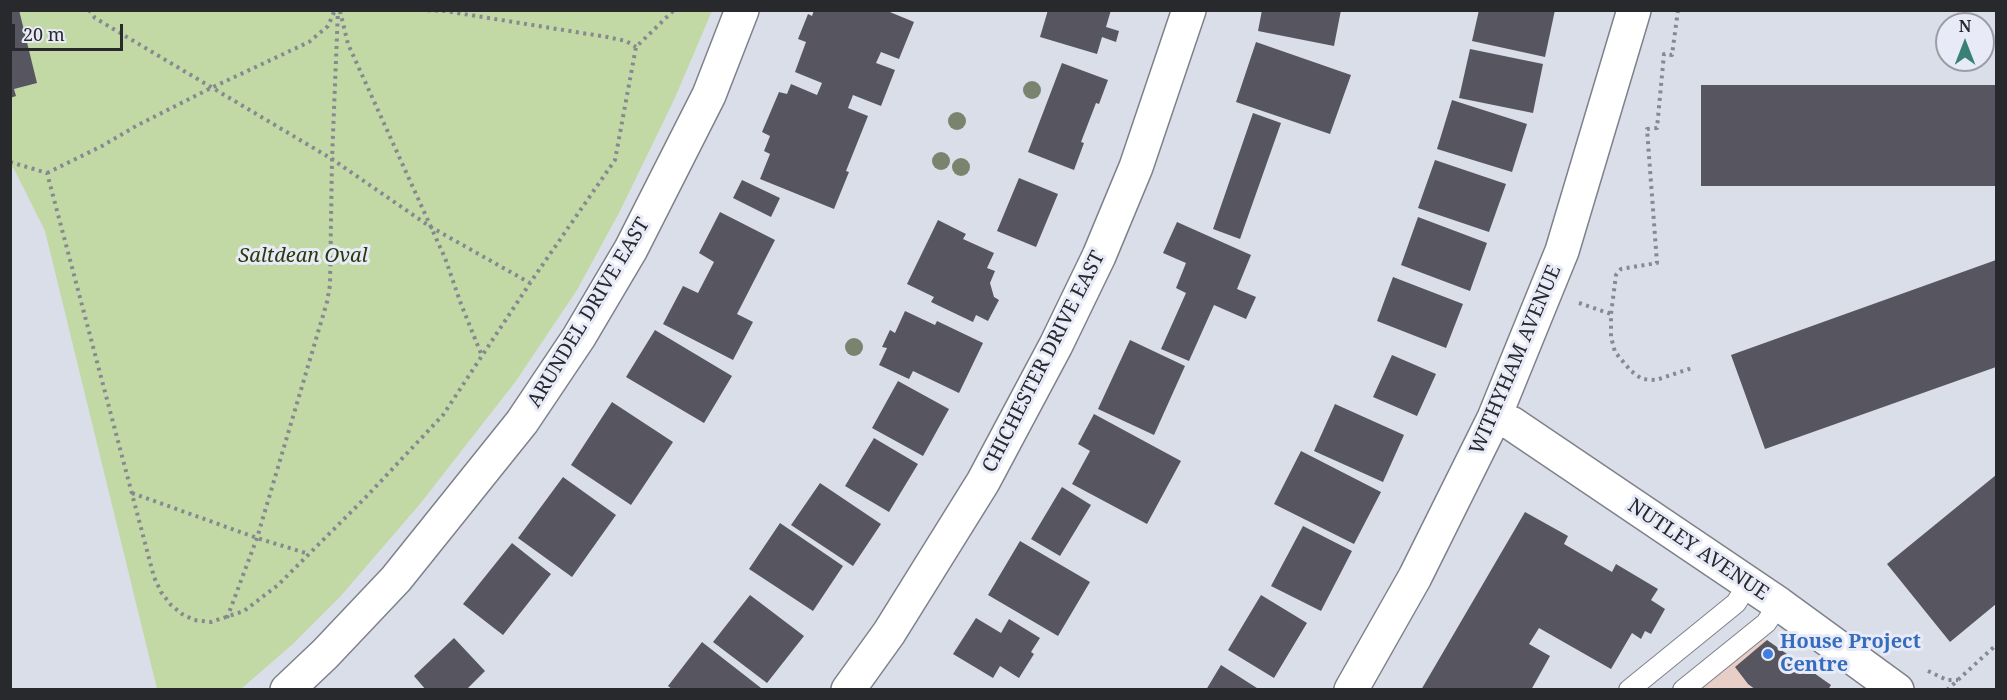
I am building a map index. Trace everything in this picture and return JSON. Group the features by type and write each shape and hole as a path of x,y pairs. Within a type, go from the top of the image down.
{"street":[{"name":"ARUNDEL DRIVE EAST","path":"286,690 325,654 396,579 528,413 579,337 631,249 709,95 742,10"},
{"name":"CHICHESTER DRIVE EAST","path":"848,690 889,633 983,482 1056,345 1098,256 1136,166 1189,10"},
{"name":"WITHYHAM AVENUE","path":"1351,690 1415,577 1494,418 1562,251 1634,10"},
{"name":"NUTLEY AVENUE","path":"1494,418 1511,423 1779,604 1897,690"}],"lane":[{"path":"1629,690 1736,603 1748,584"},
{"path":"1683,690 1766,623 1779,604"}],"path":[{"path":"89,10 95,18 332,159 429,225 530,283"},
{"path":"10,162 47,173 211,88 309,42 328,26 338,10"},
{"path":"227,618 257,538 327,302 330,285 338,10"},
{"path":"338,10 348,44 445,258 482,356"},
{"path":"420,10 445,11 607,37 626,41 636,47"},
{"path":"47,173 154,577 161,592 182,614 194,620 211,622 227,618 257,603 278,585 366,497 443,415 615,160 636,47 674,10"},
{"path":"1678,10 1672,55 1664,54 1657,128 1647,129 1657,263 1622,269 1618,272 1615,278 1611,314 1613,349 1638,377 1656,380 1692,368"},
{"path":"1574,301 1611,314"},
{"path":"132,492 257,538 309,554"},
{"path":"1947,690 1996,645"}],"shaded area":[{"name":"House Project Centre","path":"1762,638 1831,685 1828,690 1698,690"}],"green space":[{"name":"Saltdean Oval","path":"11,11 712,11 674,100 620,211 577,290 516,381 420,504 339,598 294,643 241,689 157,689 45,231 11,167"}],"building":[{"path":"10,10 19,10 37,83 14,89 16,96 10,98"},
{"path":"814,10 885,10 914,22 899,59 881,52 876,63 895,70 881,106 853,95 848,108 868,116 834,209 760,179 770,154 764,151 770,136 762,132 779,92 787,94 791,84 817,95 822,83 795,72 806,42 798,39 808,14 812,16"},
{"path":"1048,10 1111,10 1106,27 1119,31 1116,42 1102,37 1097,54 1040,37"},
{"path":"1262,10 1341,10 1334,46 1258,31"},
{"path":"1479,10 1555,10 1545,57 1472,41"},
{"path":"1256,42 1351,75 1330,134 1236,102"},
{"path":"1470,49 1543,64 1533,113 1459,98"},
{"path":"1062,63 1108,80 1099,104 1096,103 1081,142 1084,143 1074,170 1028,152"},
{"path":"1701,85 1996,85 1996,186 1701,186"},
{"path":"1452,100 1527,124 1512,172 1437,149"},
{"path":"1253,113 1281,123 1240,239 1213,229"},
{"path":"1435,160 1506,184 1489,232 1418,208"},
{"path":"1019,178 1058,194 1036,247 997,231"},
{"path":"742,180 780,198 771,217 733,198"},
{"path":"720,212 775,240 737,314 753,322 733,360 663,324 683,286 698,293 714,262 699,253"},
{"path":"1418,217 1487,243 1470,291 1401,265"},
{"path":"938,220 966,234 963,239 994,253 987,268 995,271 990,283 994,297 999,300 988,321 976,315 973,322 931,302 934,297 907,284"},
{"path":"1177,222 1251,255 1237,289 1256,297 1246,319 1214,305 1189,361 1161,349 1186,293 1176,288 1186,263 1163,253"},
{"path":"1996,260 1996,367 1765,449 1731,355"},
{"path":"1393,277 1463,304 1446,348 1377,321"},
{"path":"905,311 935,325 937,321 983,343 959,393 913,371 909,379 879,365 887,348 882,347 890,330 895,333"},
{"path":"655,330 732,376 704,423 626,377"},
{"path":"1130,340 1185,366 1154,435 1098,409"},
{"path":"1392,355 1436,374 1417,416 1373,397"},
{"path":"898,381 949,409 923,456 872,428"},
{"path":"612,402 673,442 631,505 571,465"},
{"path":"1335,404 1404,435 1383,482 1314,451"},
{"path":"1094,414 1181,461 1147,524 1072,484 1090,451 1078,444"},
{"path":"874,438 918,464 889,512 845,486"},
{"path":"1301,451 1381,492 1354,544 1274,504"},
{"path":"1996,475 1996,604 1950,642 1887,564"},
{"path":"563,477 616,515 572,577 518,538"},
{"path":"820,483 881,524 853,566 791,525"},
{"path":"1062,487 1091,505 1060,556 1031,539"},
{"path":"1525,512 1568,536 1564,544 1612,572 1616,564 1658,589 1651,600 1665,609 1651,634 1645,631 1641,639 1632,633 1611,669 1539,628 1529,644 1550,656 1531,690 1421,690"},
{"path":"780,523 843,566 813,611 749,569"},
{"path":"1303,526 1352,551 1321,611 1271,586"},
{"path":"1020,541 1090,582 1058,636 988,595"},
{"path":"512,543 551,574 503,635 463,604"},
{"path":"750,595 804,636 767,683 713,642"},
{"path":"1261,595 1307,623 1274,678 1228,650"},
{"path":"976,618 1001,633 1009,619 1040,638 1031,652 1034,654 1019,678 1000,666 993,678 953,654"},
{"path":"454,638 485,671 466,690 426,690 414,676"},
{"name":"House Project Centre","path":"1767,640 1831,685 1828,690 1756,690 1748,684 1735,667"},
{"path":"702,642 761,688 760,690 673,690 668,686"},
{"path":"1221,665 1260,690 1206,690"}],"place":[{"name":"House Project Centre","path":"1768,654"}]}
